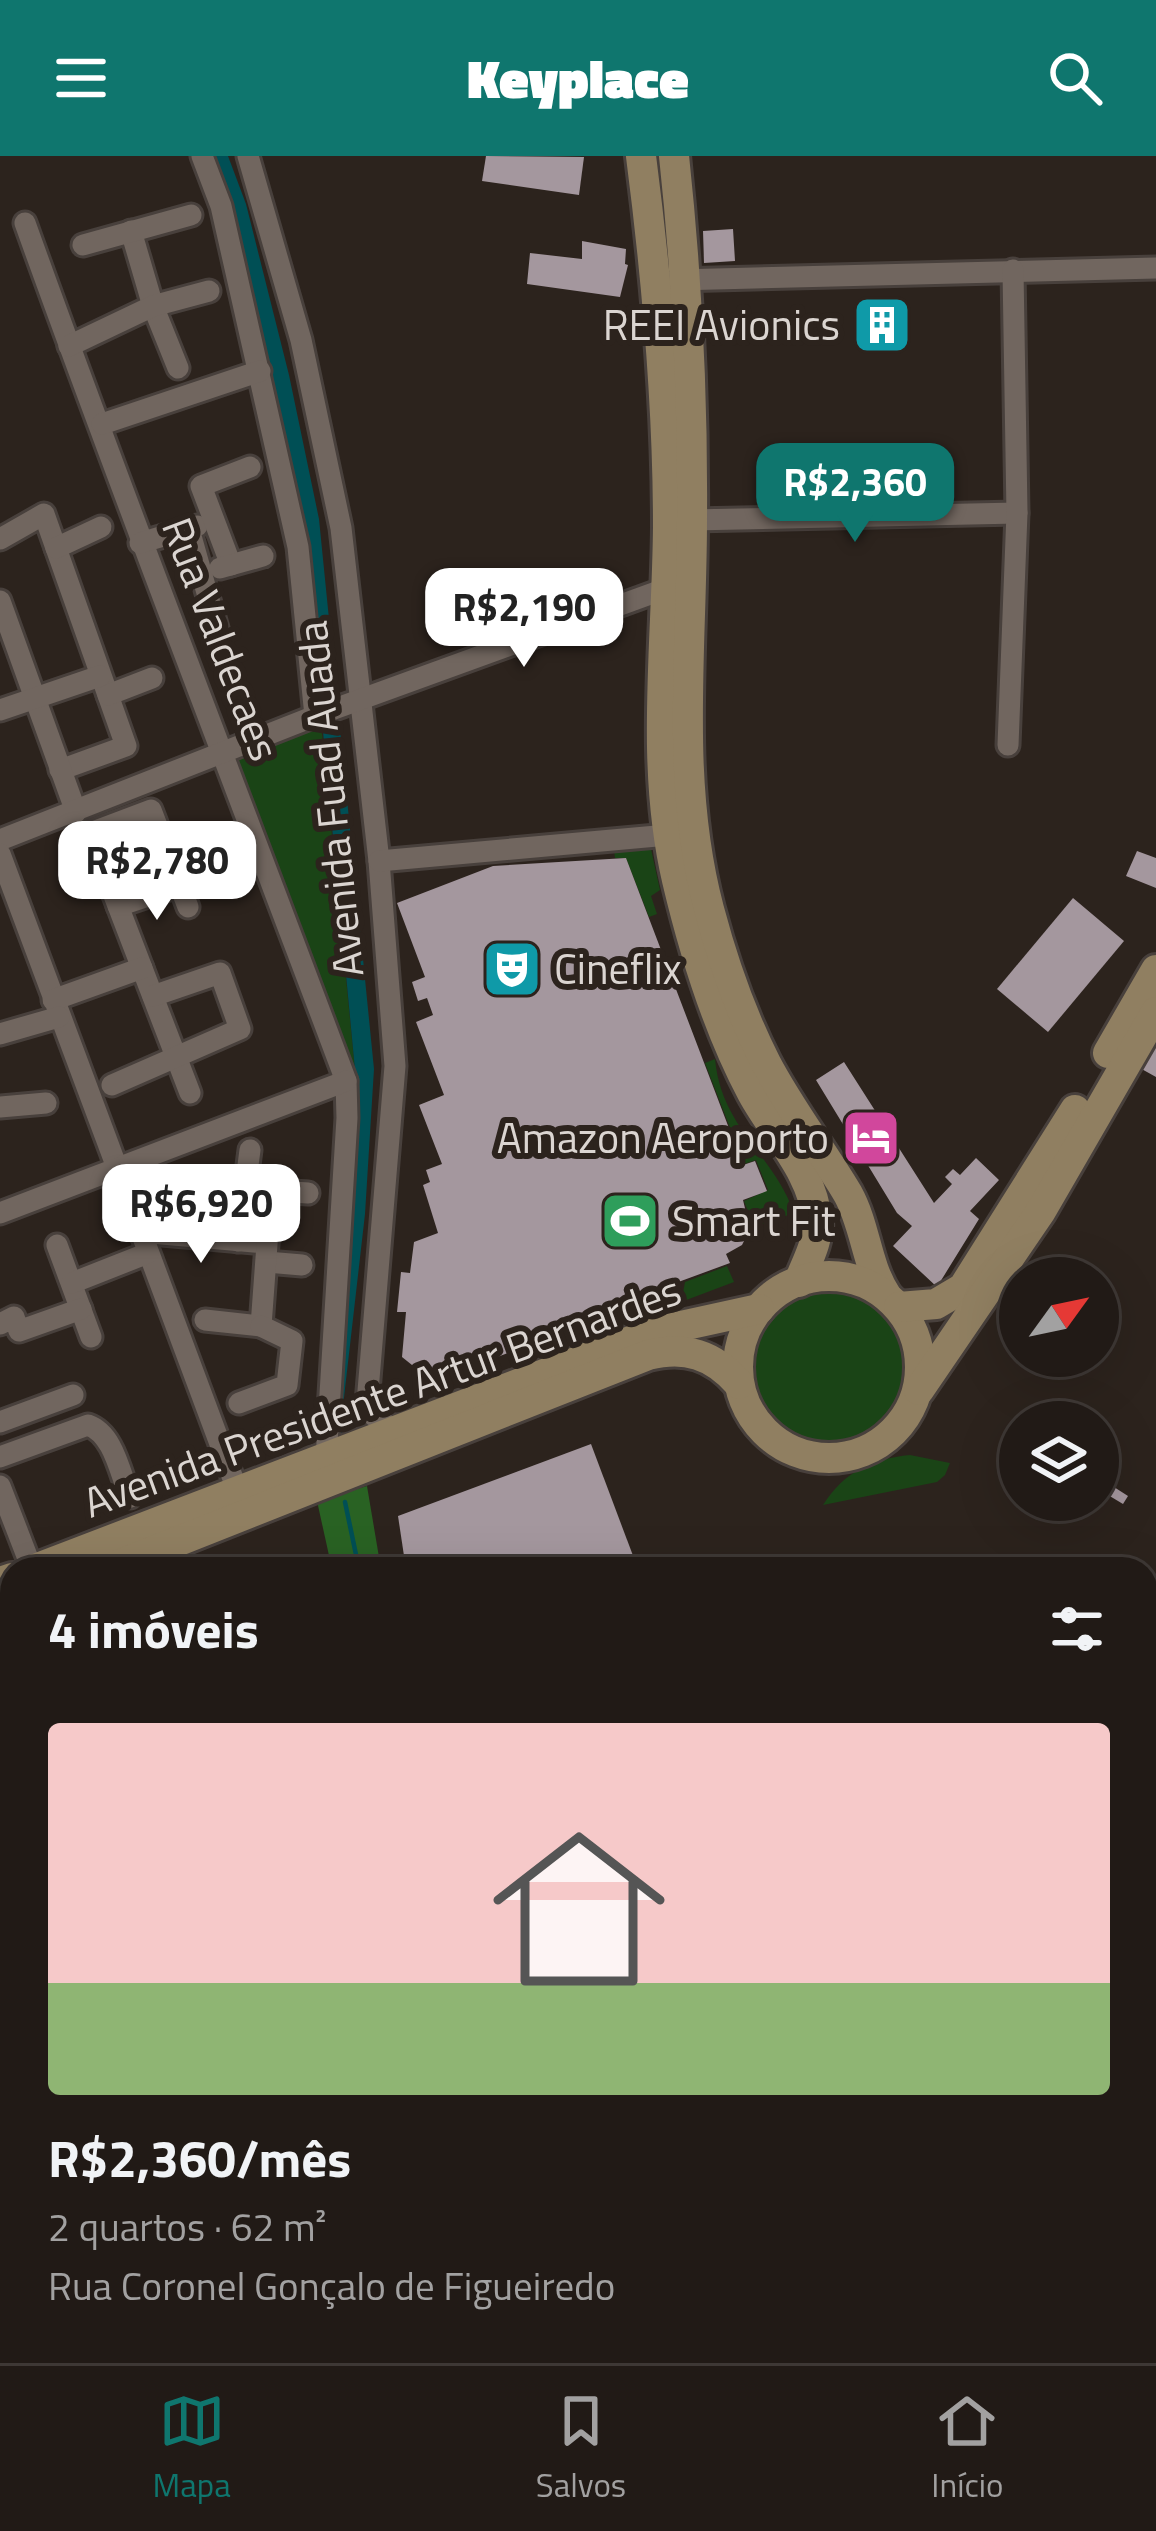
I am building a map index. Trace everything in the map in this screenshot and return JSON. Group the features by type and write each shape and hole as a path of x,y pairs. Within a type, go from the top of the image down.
{"main road":[{"path":"641,156 672,281 692,520 686,733 691,820 709,909 754,1037 783,1094 856,1211 868,1258 911,1322 920,1365 915,1394"},
{"path":"674,156 663,730 668,835 716,1012 752,1093 799,1168 814,1202 818,1230 799,1282"},
{"path":"1156,970 967,1283 936,1304 893,1301 848,1278 828,1276 799,1282 759,1310 741,1344 739,1384 748,1412 770,1438 796,1452 825,1458 854,1454 880,1441 902,1420 1041,1211 1156,1012"},
{"name":"Avenida Presidente Artur Bernardes","path":"65,1557 654,1332 759,1310"},
{"name":"Avenida Presidente Artur Bernardes","path":"138,1557 648,1355 697,1353 722,1366 739,1384"}],"street":[{"name":"Avenida Fuad Auada","path":"202,156 221,206 298,547 316,716"},
{"name":"Avenida Fuad Auada","path":"248,156 301,340 332,486 353,703 379,861 395,1066 367,1388 374,1416 395,1431"},
{"path":"83,245 190,215"},
{"name":"Rua Valdecaes","path":"26,224 140,543 346,1081"},
{"path":"131,231 178,368"},
{"path":"672,281 1156,268"},
{"path":"1008,745 1017,513 1013,270"},
{"path":"69,346 153,306 209,291"},
{"path":"101,424 260,370"},
{"path":"231,565 201,486 250,467"},
{"path":"692,520 1017,513"},
{"path":"0,539 44,514 126,746 60,770"},
{"path":"140,543 215,520"},
{"path":"56,548 101,527"},
{"path":"189,529 220,639"},
{"path":"202,574 263,556"},
{"path":"0,840 316,716 667,588"},
{"path":"0,601 76,812"},
{"path":"0,710 34,698 152,678"},
{"path":"188,907 151,810 90,833 190,1093"},
{"path":"379,861 668,835"},
{"path":"168,858 218,841"},
{"path":"0,854 238,1492"},
{"path":"118,906 178,886"},
{"path":"0,1034 142,968"},
{"path":"112,1085 240,1029 220,973 153,996"},
{"path":"0,1213 346,1081 326,1459"},
{"path":"0,1107 46,1103"},
{"path":"238,1241 250,1150"},
{"path":"261,1326 271,1190"},
{"path":"243,1191 308,1193"},
{"path":"139,1232 238,1241 302,1265"},
{"path":"57,1245 91,1337"},
{"path":"72,1283 148,1253"},
{"path":"0,1324 14,1317 19,1331 81,1309"},
{"path":"205,1320 261,1326 292,1341 286,1385 239,1403"},
{"path":"0,1422 73,1395"},
{"path":"0,1457 88,1425 101,1429 107,1438 130,1497"},
{"path":"0,1486 28,1557"}],"green space":[{"path":"321,723 355,1070 331,1439 350,1095 231,757"},
{"path":"651,849 660,890 651,896 657,914 649,917 626,858 615,858 614,850"},
{"path":"715,1059 727,1105 794,1213 758,1226 752,1222 744,1201 768,1190 756,1160 744,1164 705,1063"},
{"path":"727,1266 734,1282 634,1316 682,1298 685,1282"},
{"path":"830,1291 860,1297 885,1314 902,1339 908,1369 902,1399 885,1424 860,1441 830,1447 800,1441 775,1424 758,1399 752,1369 758,1339 775,1314 800,1297"},
{"path":"910,1455 950,1463 937,1482 823,1505 860,1469"},
{"path":"367,1486 379,1557 329,1557 317,1501"}],"water":[{"path":"207,156 228,156 246,204 319,519 374,1069 365,1214 342,1415 350,1424 348,1434 331,1439 355,1070 305,541 235,235"}],"building":[{"path":"486,156 584,157 579,195 482,181"},
{"path":"733,229 735,261 704,263 703,231"},
{"path":"582,241 626,249 628,265 620,297 527,284 530,253 582,259"},
{"name":"REEI Avionics","path":"896,297 898,336 866,338 864,298"},
{"path":"1137,851 1156,858 1156,888 1126,876"},
{"path":"626,858 743,1165 755,1161 767,1191 743,1200 750,1229 742,1245 726,1254 730,1263 575,1320 578,1327 432,1381 402,1357 406,1312 397,1312 401,1272 410,1273 414,1242 438,1233 423,1185 430,1182 426,1170 442,1164 419,1105 444,1095 416,1022 433,1015 427,998 418,1001 412,982 425,977 397,903 493,866"},
{"path":"1073,898 1124,941 1048,1032 997,989"},
{"path":"1156,1035 1156,1077 1138,1067"},
{"path":"844,1062 934,1203 952,1184 945,1177 953,1169 960,1175 976,1158 999,1180 970,1211 979,1219 937,1287 893,1246 912,1226 897,1213 816,1080"},
{"path":"591,1444 633,1557 404,1557 398,1516"}],"waterway":[{"path":"345,1502 356,1557"}],"place":[{"name":"REEI Avionics","path":"882,325"},
{"name":"Cineflix","path":"512,969"},
{"name":"Amazon Aeroporto","path":"871,1138"},
{"name":"Smart Fit","path":"630,1221"}]}
